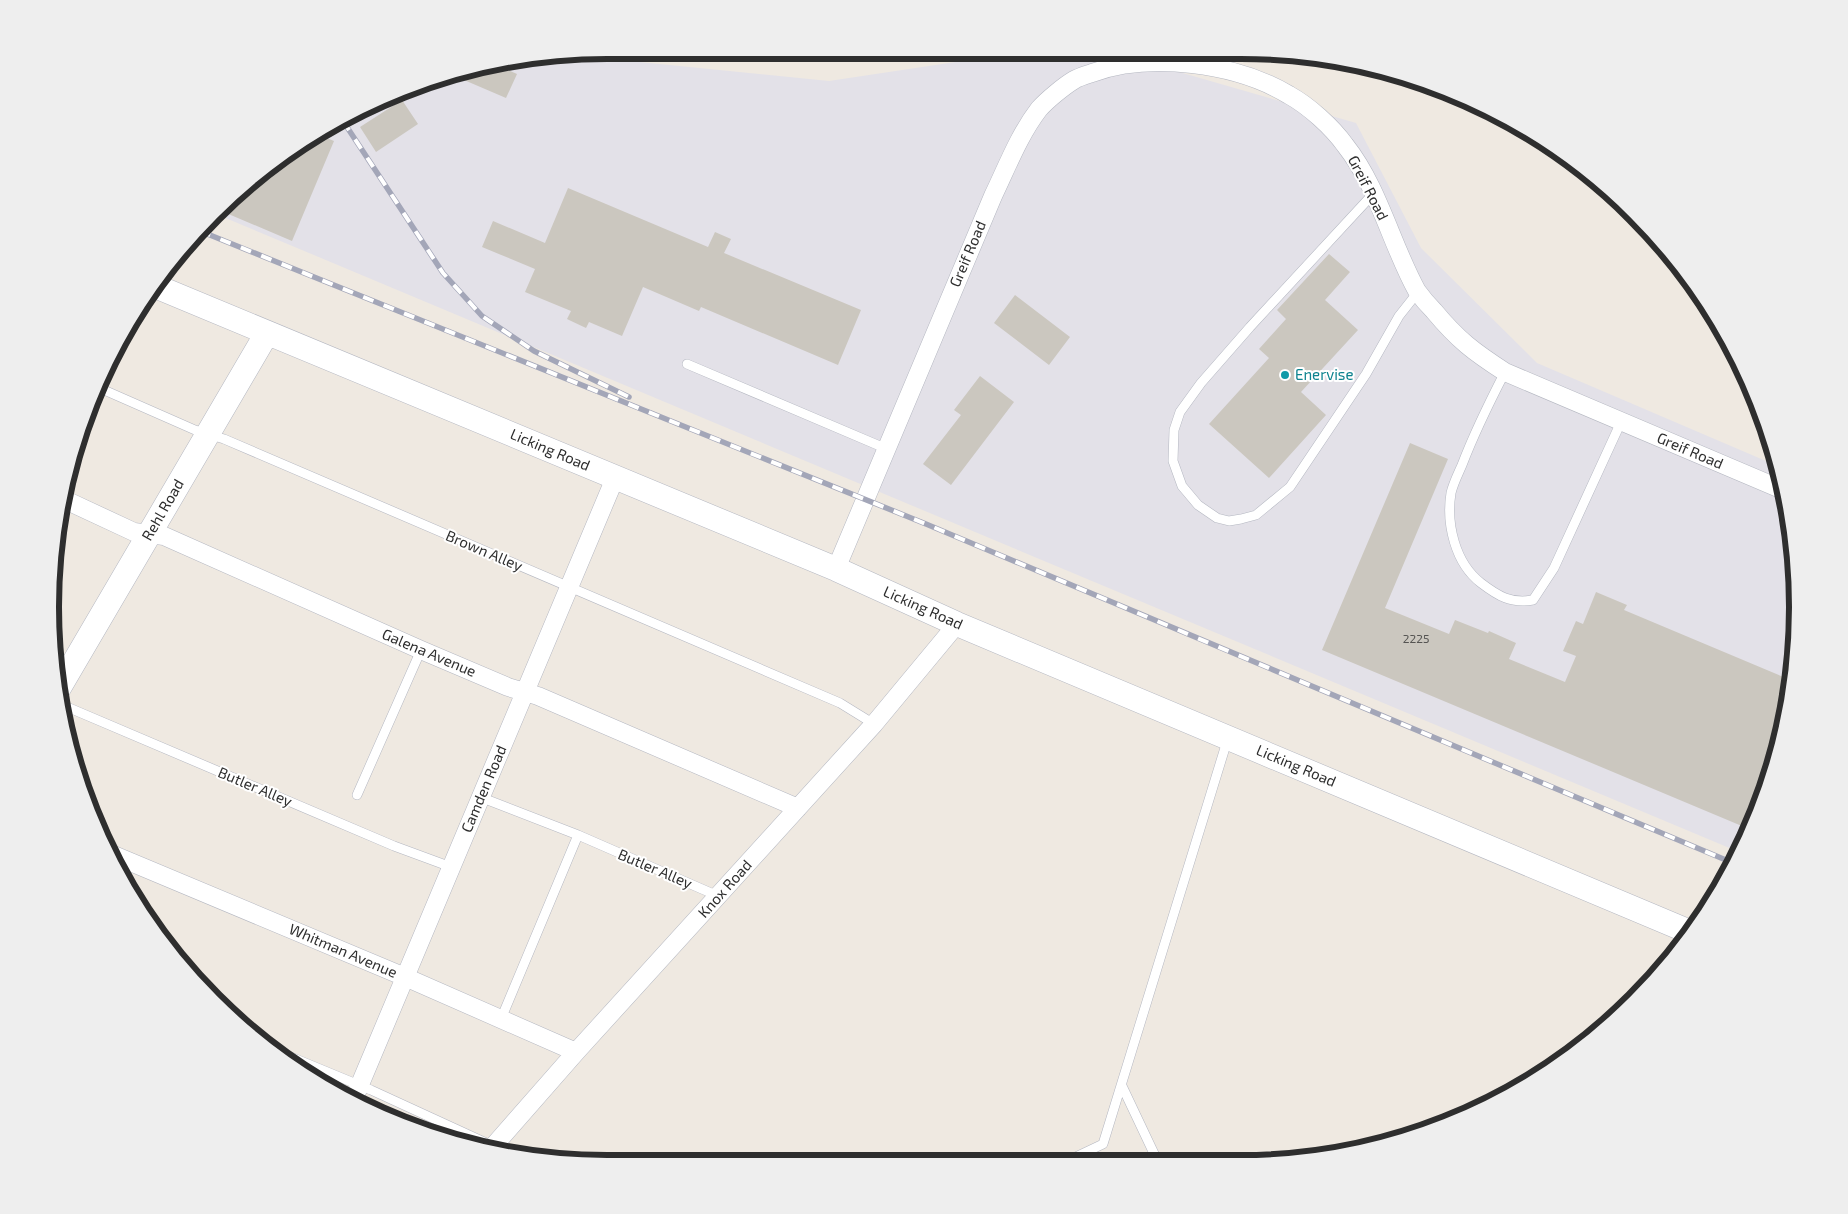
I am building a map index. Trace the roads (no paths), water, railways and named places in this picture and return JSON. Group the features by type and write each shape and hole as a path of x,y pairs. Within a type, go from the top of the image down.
{"street":[{"name":"Greif Road","path":"836,569 993,196 1018,143 1040,108 1075,80 1112,67 1134,63 1163,62 1210,67 1249,76 1289,94 1311,110 1345,144 1365,176 1418,292 1451,332 1472,351 1506,372 1776,487"},
{"name":"Licking Road","path":"161,288 836,569 957,624 1684,930"},
{"name":"Rehl Road","path":"63,681 267,333"},
{"name":"Camden Road","path":"356,1093 615,478"},
{"name":"Galena Avenue","path":"69,502 134,532 164,536 421,650 508,687 538,696 798,808"},
{"name":"Knox Road","path":"496,1144 576,1052 874,724 957,624"},
{"name":"Whitman Avenue","path":"119,857 405,977 576,1052"}],"lane":[{"path":"1373,194 1250,327 1201,383 1180,412 1174,430 1173,461 1182,486 1198,505 1217,518 1228,521 1241,519 1256,515 1290,486 1361,382 1400,316 1418,292"},
{"path":"687,364 887,449"},
{"path":"1506,372 1476,428 1452,492 1449,516 1454,542 1474,577 1495,594 1511,601 1533,600 1554,568 1621,422"},
{"name":"Brown Alley","path":"103,390 207,434 224,439 840,703 874,724"},
{"path":"357,795 421,650"},
{"name":"Butler Alley","path":"68,707 394,846 451,867"},
{"path":"1080,1155 1103,1144 1228,738"},
{"name":"Butler Alley","path":"480,797 578,836 718,896"},
{"path":"501,1019 578,836"},
{"path":"318,1072 356,1093 464,1137"},
{"path":"1122,1086 1155,1155"}],"railway":[{"path":"346,125 443,273 482,316 534,351 629,397"},
{"path":"206,233 926,524 1727,860"}],"place":[{"name":"Enervise","path":"1285,375"}]}
